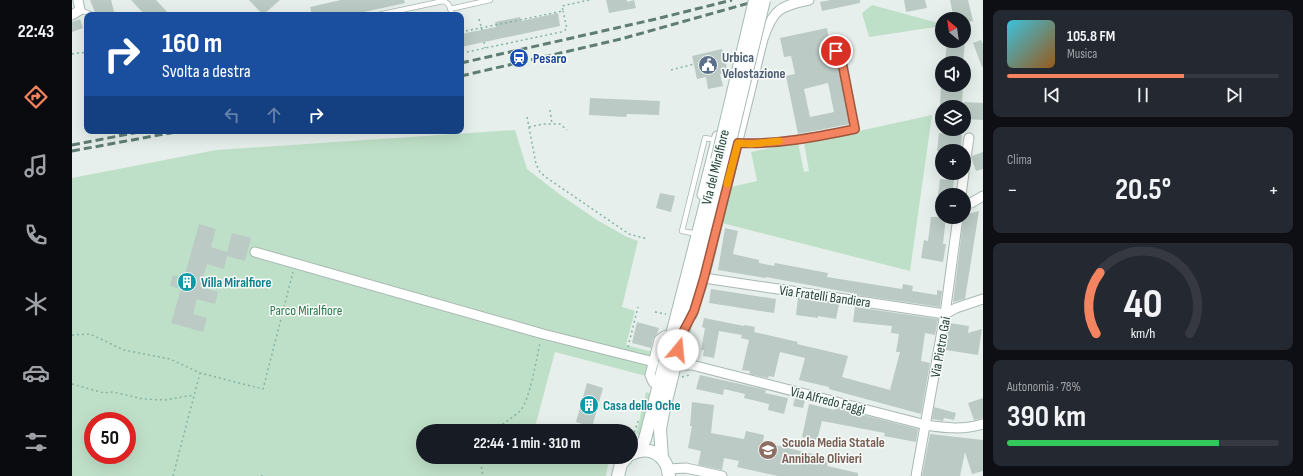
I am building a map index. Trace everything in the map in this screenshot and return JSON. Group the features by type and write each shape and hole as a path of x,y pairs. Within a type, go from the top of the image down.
{"main road":[{"name":"Via del Miralfiore","path":"721,161 755,0"},
{"name":"Via del Miralfiore","path":"638,449 645,439 659,387 677,335 764,0"},
{"name":"Via del Miralfiore","path":"662,458 660,429 674,365 677,335"},
{"path":"638,453 651,452 662,458 669,473"},
{"path":"618,476 621,464"}],"street":[{"path":"72,15 80,10 78,0"},
{"path":"659,387 653,382 650,375 659,340 664,336 677,335 694,311 704,278 768,24 776,13 789,4 809,0"},
{"name":"Via del Miralfiore","path":"677,335 672,320 673,308 739,44 763,40"},
{"path":"720,121 728,121 733,123 737,127 739,138"},
{"path":"716,140 723,141 739,138"},
{"path":"968,144 969,138"},
{"path":"971,203 983,196"},
{"name":"Via Pietro Gai","path":"916,476 946,314 957,224"},
{"path":"255,252 542,334 654,362"},
{"name":"Via Fratelli Bandiera","path":"704,278 946,314"},
{"path":"946,314 956,308 983,299"},
{"name":"Via Alfredo Faggi","path":"674,365 692,365 926,425 950,428 983,424"},
{"path":"669,473 686,468 722,476"}],"lane":[{"path":"450,9 490,0"},
{"path":"392,12 443,1 447,2 451,12"},
{"path":"80,10 85,12"},
{"path":"739,138 751,144 801,140 855,129 842,62 839,60 834,41"},
{"path":"692,233 682,231 705,138 716,140"}],"path":[{"path":"464,53 561,32 567,29 562,6 589,0"},
{"path":"464,32 563,11"},
{"path":"479,19 481,29"},
{"path":"504,23 507,25"},
{"path":"484,42 485,48"},
{"path":"72,54 84,52"},
{"path":"672,70 694,64"},
{"path":"550,110 552,124"},
{"path":"527,117 536,164 540,172 629,234 648,239"},
{"path":"529,127 543,124 560,124 567,130"},
{"path":"72,335 90,334 124,350 170,359 200,373 263,389 295,264"},
{"path":"626,355 638,307"},
{"path":"655,312 666,314"},
{"path":"504,424 521,410 526,401 542,334"},
{"path":"173,476 200,373"},
{"path":"682,378 690,375"},
{"path":"72,384 104,393 112,392 143,399 165,400 194,395"},
{"path":"481,464 483,476"},
{"path":"261,476 266,476"}],"green space":[{"path":"872,5 935,22 935,27 869,37 862,13"},
{"path":"932,115 910,271 722,223 731,187 757,181 751,152 798,142 804,172 809,171 804,143"},
{"name":"Parco Miralfiore","path":"515,130 527,169 562,196 597,220 627,237 638,241 622,307 635,311 626,345 653,352 646,376 555,352 536,424 416,424 416,464 608,464 606,476 72,476 72,178 216,150"},
{"path":"646,392 653,394 643,435 638,434 638,426"}],"building":[{"path":"90,0 111,0 114,12 95,12"},
{"path":"131,0 156,0 167,12 142,12"},
{"path":"249,0 280,0 266,12 260,12"},
{"path":"341,0 404,0 405,3 364,12 311,12 310,7"},
{"path":"606,0 627,0 627,2 634,0 636,8 609,13"},
{"path":"831,0 860,0 860,3 822,11 820,2"},
{"path":"904,0 925,0 927,8 906,12"},
{"path":"950,0 968,0 971,12 953,12"},
{"name":"Pesaro","path":"558,13 560,26 464,46 464,33 496,27 495,22 520,17 521,21"},
{"path":"80,19 83,28 72,32 72,22"},
{"path":"827,28 834,67 839,66 850,124 798,134 786,76 795,74 791,56 784,57 780,38","holes":["828,83 834,112 810,117 804,89"]},
{"path":"981,40 983,44 983,67 973,43"},
{"path":"946,48 964,48 964,56 946,56"},
{"path":"722,49 728,72 720,74 723,86 708,89 706,77 697,79 692,56"},
{"path":"941,92 963,92 962,100 940,100"},
{"path":"590,98 660,101 659,115 627,114 626,117 589,115"},
{"path":"971,102 983,103 983,120 971,119"},
{"path":"939,136 962,136 961,144 938,144"},
{"path":"983,152 983,169 976,171 972,156"},
{"path":"940,180 954,180 953,188 939,188"},
{"path":"660,193 675,196 671,212 656,208"},
{"path":"979,211 965,299 953,302 963,224 971,224 971,213"},
{"path":"931,217 935,217 935,224 945,224 943,244 946,244 943,262 921,258 924,240 928,241"},
{"name":"Villa Miralfiore","path":"199,224 216,229 211,247 227,252 232,233 251,238 245,261 227,256 224,269 207,264 200,287 218,292 215,304 197,299 193,314 207,318 203,332 171,323 181,289 170,286 173,275 184,278"},
{"path":"725,228 738,231 733,254 759,260 759,263 774,266 775,263 828,273 827,277 902,289 903,284 913,286 912,291 937,295 937,290 942,291 940,307 857,295 766,277 718,270"},
{"path":"711,289 776,299 774,313 709,303"},
{"path":"798,298 839,304 836,319 796,315"},
{"path":"855,307 938,319 935,335 925,333 921,361 930,363 921,414 829,389 829,387 799,380 805,358 780,352 774,377 769,376 768,378 749,374 750,371 742,370 749,340 741,338 742,335 719,331 714,358 703,356 704,350 701,350 705,328 702,327 704,318 755,327 754,332 848,356 842,377 890,390 900,352 896,352 899,334 891,333 892,326 853,322"},
{"path":"637,322 659,328 653,339 651,348 632,343"},
{"path":"949,323 969,326 968,333 982,329 978,355 946,350"},
{"path":"700,375 766,390 765,393 788,398 784,414 768,410 769,404 744,398 745,394 724,389 723,395 696,389"},
{"name":"Casa delle Oche","path":"587,383 603,388 593,424 582,424 576,422"},
{"path":"795,398 805,400 803,408 793,406"},
{"path":"983,398 983,418 974,420 968,403"},
{"path":"692,402 714,405 711,433 744,439 746,431 764,435 763,442 829,458 827,466 858,473 858,476 778,476 737,467 739,461 724,458 722,470 698,465 701,451 688,448 692,426 690,426"},
{"path":"809,404 835,410 836,408 918,429 916,442 884,436 885,433 822,421 817,440 802,437"},
{"path":"934,407 956,413 954,420 944,418 943,421 932,419"},
{"path":"930,434 983,440 983,471 972,474 965,452 960,476 922,476"}],"railway":[{"path":"464,62 656,19 732,0"},
{"path":"464,75 621,39 760,0"},
{"path":"72,145 129,134"},
{"path":"72,151 165,134"}],"slow traffic":[{"path":"727,184 738,143 751,144 779,141"}],"place":[{"name":"Pesaro","path":"519,58"},
{"name":"Urbica Velostazione","path":"708,65"},
{"name":"Villa Miralfiore","path":"187,282"},
{"name":"Casa delle Oche","path":"589,405"},
{"name":"Scuola Media Statale Annibale Olivieri","path":"768,450"}],"route":[{"path":"678,350 681,336 694,311 704,278 738,143 751,144 801,140 855,129 842,62 839,60 836,51"}]}
